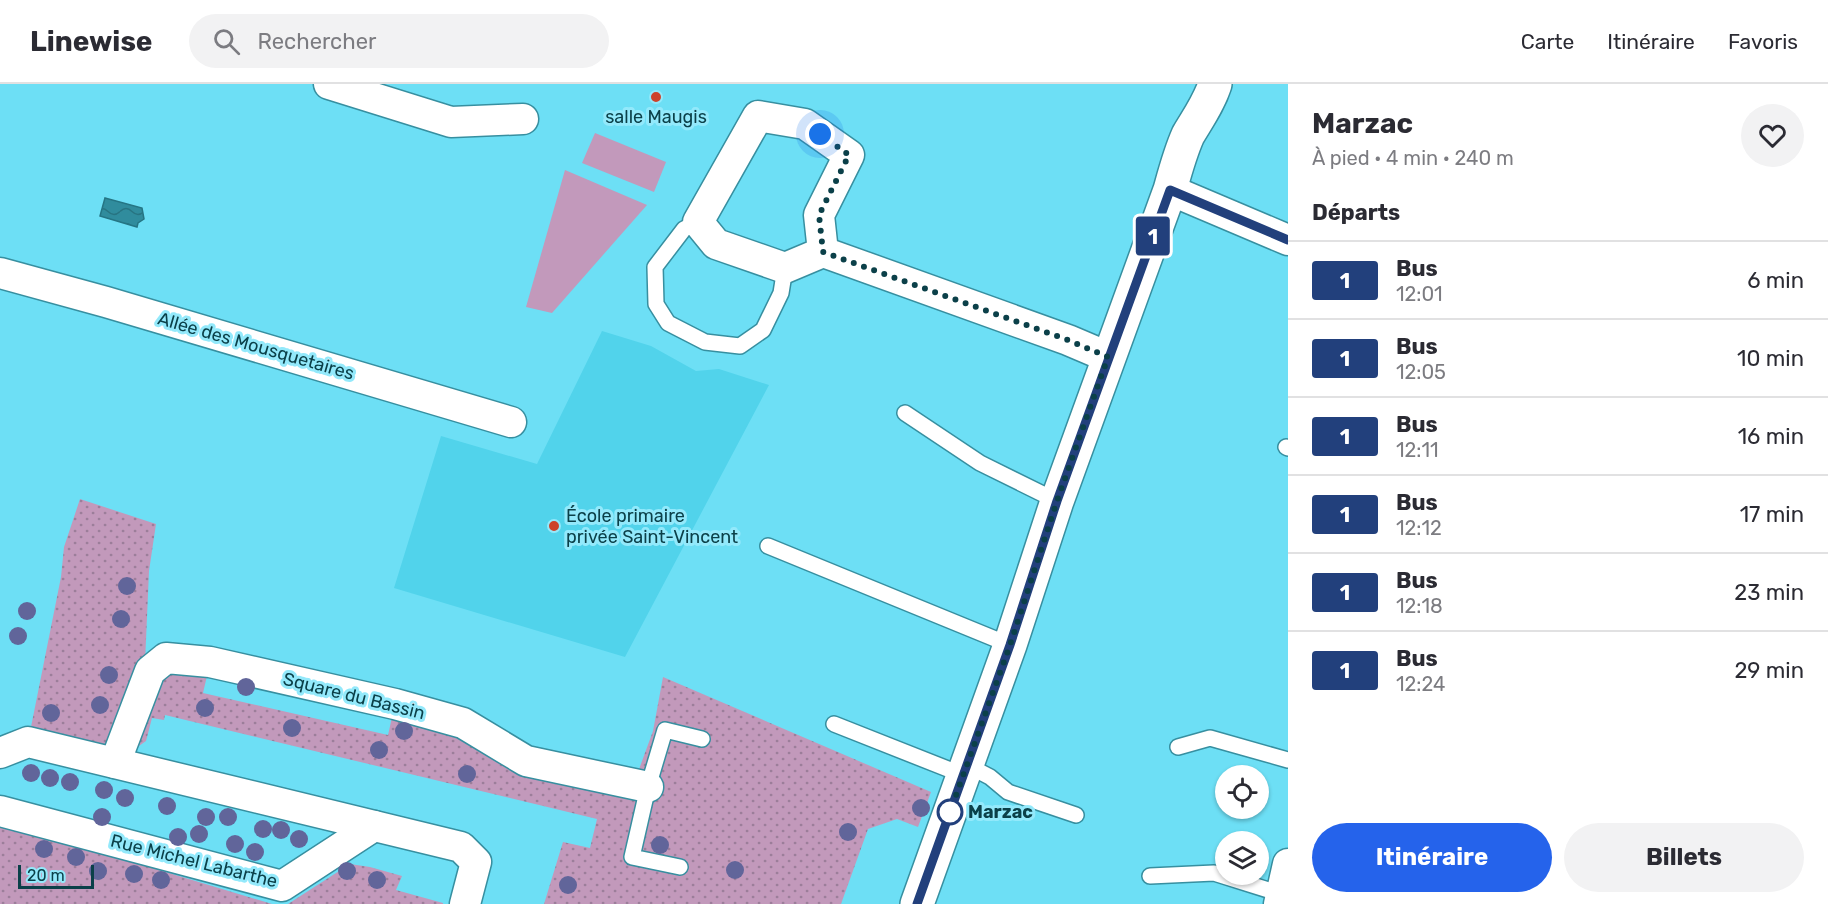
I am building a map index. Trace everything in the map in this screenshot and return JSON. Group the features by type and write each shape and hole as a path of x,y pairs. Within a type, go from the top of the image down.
{"main road":[{"path":"917,904 1010,645 1057,501 1108,357 1170,190 1178,161 1188,136 1212,94 1215,84"}],"street":[{"path":"329,84 451,122 523,119"},
{"path":"823,252 819,215 849,155 805,124 758,116 698,222 716,244 786,268 823,252 1068,340 1108,357"},
{"path":"1170,190 1288,240"},
{"name":"Allée des Mousquetaires","path":"0,273 106,302 511,422"},
{"name":"Square du Bassin","path":"115,763 150,671 166,658 210,662 395,704 463,723 526,761 648,787"},
{"path":"0,753 28,742 461,847 476,862 465,904"},
{"name":"Rue Michel Labarthe","path":"0,811 282,886 374,826"},
{"path":"1283,898 1288,864"}],"lane":[{"path":"698,222 684,228 655,267 656,304 668,323 705,342 740,346 763,330 781,293 786,268"},
{"path":"904,413 980,463 1057,501"},
{"path":"768,546 1010,645"},
{"path":"834,724 990,777 1008,792 1076,815"},
{"path":"680,867 632,857 648,787 665,730 702,740"},
{"path":"1178,747 1210,738 1288,760"},
{"path":"1150,876 1214,873 1283,898"}],"shaded area":[{"path":"595,133 666,162 654,192 582,163"},
{"path":"565,170 647,205 552,313 526,307"},
{"name":"École primaire privée Saint-Vincent","path":"602,331 651,346 696,371 719,369 769,385 625,657 394,588 441,436 537,464"},
{"path":"80,499 156,524 149,571 145,663 207,676 203,693 388,735 393,713 630,794 653,731 663,677 931,792 918,827 897,819 868,829 841,904 544,904 563,842 590,848 597,819 165,715 164,720 152,718 146,741 115,763 28,742 61,577 64,547"},
{"path":"0,822 272,904 0,904"},
{"path":"350,864 402,876 396,890 443,904 288,904"}],"water":[{"path":"105,198 142,208 144,219 138,223 137,227 100,216"}],"bus line":[{"name":"1","path":"917,904 1010,645 1057,501 1170,190 1288,240"}],"place":[{"name":"salle Maugis","path":"656,97"},
{"name":"École primaire privée Saint-Vincent","path":"554,526"},
{"name":"Marzac","path":"950,812"}],"route":[{"path":"820,134 849,155 819,215 823,252 1068,340 1108,357 1057,501 1010,645 950,812"}]}
